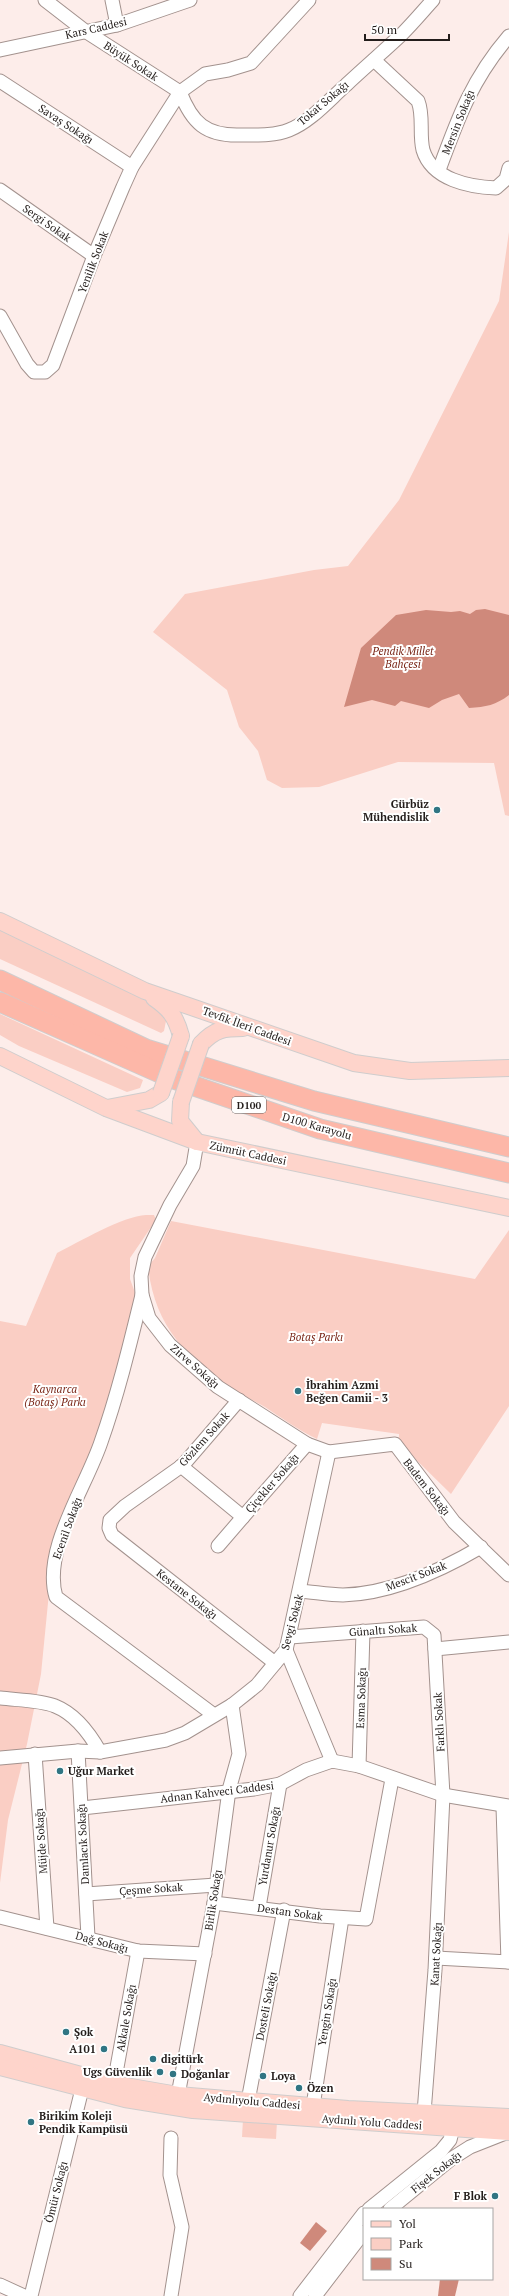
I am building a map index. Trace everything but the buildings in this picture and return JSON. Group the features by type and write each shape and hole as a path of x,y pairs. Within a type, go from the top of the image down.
{"highway":[{"name":"D100 Karayolu","path":"0,980 146,1049 314,1101 509,1147"},
{"name":"D100 Karayolu","path":"0,1002 171,1078 312,1126 509,1173"}],"main road":[{"name":"Tevfik İleri Caddesi","path":"0,921 144,991 354,1063 385,1069 410,1071 509,1068"},
{"path":"106,1108 149,1100 161,1093 181,1036 177,1018 168,1008 144,991"},
{"path":"197,1142 180,1121 181,1102 201,1044 209,1036 223,1028 253,1029"},
{"name":"Zümrüt Caddesi","path":"0,1056 106,1108 197,1142 509,1208"},
{"name":"Aydınlıyolu Caddesi","path":"0,2053 114,2084 178,2095 424,2113 509,2127"},
{"name":"Aydınlı Yolu Caddesi","path":"0,2067 125,2099 193,2110 453,2128 509,2127"}],"street":[{"name":"Büyük Sokak","path":"45,0 85,31 180,92"},
{"path":"112,0 117,25"},
{"name":"Kars Caddesi","path":"0,50 117,25 190,0"},
{"path":"180,92 204,74 228,70 251,63 309,0"},
{"name":"Tokat Sokağı","path":"180,92 186,106 196,122 211,132 223,135 272,134 288,130 300,124 374,60 403,33 433,0"},
{"name":"Mersin Sokağı","path":"439,170 456,123 473,85 509,36"},
{"path":"374,60 418,101 422,109 423,150 428,160 445,176 461,183 476,187 496,188 506,180 509,168"},
{"name":"Savaş Sokağı","path":"0,81 132,167"},
{"name":"Yenilik Sokak","path":"1,320 27,364 34,372 45,372 53,365 94,256 132,167 180,92"},
{"name":"Sergi Sokak","path":"0,190 94,256"},
{"name":"Zirve Sokağı","path":"197,1142 193,1166 144,1257 141,1276 142,1295 149,1318 170,1345 218,1387 307,1444 329,1452"},
{"name":"Ecenil Sokağı","path":"142,1295 101,1442 59,1544 54,1567 53,1586 56,1597 214,1715"},
{"name":"Gözlem Sokak","path":"110,1520 126,1506 181,1466 239,1400"},
{"name":"Çiçekler Sokağı","path":"181,1466 243,1517 307,1444"},
{"name":"Badem Sokağı","path":"329,1452 395,1444 454,1522 509,1575"},
{"name":"Sevgi Sokak","path":"0,1758 78,1751 100,1752 166,1740 185,1733 232,1704 257,1685 288,1644 329,1452"},
{"path":"218,1546 243,1517"},
{"name":"Kestane Sokağı","path":"110,1520 109,1528 112,1535 275,1663"},
{"name":"Mescit Sokak","path":"300,1591 342,1595 398,1585 464,1557 481,1547"},
{"name":"Günaltı Sokak","path":"288,1644 363,1631 424,1627 434,1635 435,1649"},
{"name":"Esma Sokağı","path":"359,1766 363,1631"},
{"path":"435,1649 509,1642"},
{"path":"288,1644 332,1761"},
{"name":"Farklı Sokak","path":"435,1649 443,1795"},
{"path":"0,1698 54,1705 66,1711 92,1738 100,1752"},
{"name":"Birlik Sokağı","path":"178,2095 214,1903 229,1790 239,1754 232,1704"},
{"name":"Damlacık Sokağı","path":"78,1751 88,1937"},
{"name":"Müjde Sokağı","path":"35,1754 46,1928"},
{"name":"Adnan Kahveci Caddesi","path":"82,1808 229,1790 254,1789 280,1784 306,1770 332,1761 359,1766 392,1779 443,1795 506,1806"},
{"name":"Destan Sokak","path":"214,1903 259,1907 342,1918 366,1919 392,1779"},
{"name":"Yurdanur Sokağı","path":"259,1907 280,1784"},
{"name":"Kanat Sokağı","path":"424,2113 436,1958 443,1795"},
{"path":"436,1958 508,1962 506,1806"},
{"name":"Çeşme Sokak","path":"86,1894 216,1885"},
{"name":"Dosteli Sokağı","path":"248,2101 284,1910"},
{"name":"Dağ Sokağı","path":"0,1917 88,1937 138,1951 205,1954"},
{"name":"Yengin Sokağı","path":"313,2106 342,1918"},
{"name":"Akkale Sokağı","path":"114,2084 138,1951"},
{"name":"Ömür Sokağı","path":"31,2296 82,2089"},
{"name":"Fişek Sokağı","path":"391,2208 451,2159 470,2147 509,2127"},
{"name":"Fişek Sokağı","path":"370,2208 441,2151 450,2140 453,2128"},
{"path":"171,2138 170,2174 182,2227 171,2296"},
{"path":"300,2296 363,2214"},
{"path":"315,2296 363,2233"},
{"path":"0,2285 24,2296"}],"green space":[{"name":"Pendik Millet Bahçesi","path":"509,232 509,816 505,815 494,763 398,762 319,787 282,788 267,780 258,751 239,727 227,690 153,632 185,594 314,570 348,566 399,500 499,301"},
{"path":"0,930 152,1002 167,1016 164,1031 161,1033 0,959"},
{"path":"0,1014 143,1080 140,1088 127,1092 19,1046 0,1035"},
{"name":"Kaynarca (Botaş) Parkı","path":"154,1215 156,1220 130,1258 130,1279 137,1298 108,1407 53,1552 41,1674 27,1744 8,1820 0,1883 0,1321 26,1326 57,1253 89,1236 125,1220 136,1216"},
{"name":"Botaş Parkı","path":"171,1221 475,1279 509,1230 509,1406 451,1494 399,1443 399,1434 322,1423 317,1439 233,1389 201,1365 187,1352 165,1323 157,1306 151,1287 148,1266 155,1258"},
{"path":"243,2119 277,2121 276,2139 242,2137"}],"water":[{"path":"485,609 509,615 509,695 490,705 469,708 459,694 442,700 429,708 401,701 395,706 372,700 344,707 361,648 396,615 426,610 451,612 460,611 470,614 476,610"},
{"path":"316,2222 327,2231 310,2251 300,2243"},
{"path":"440,2280 459,2280 455,2296 438,2296"}],"place":[{"name":"Gürbüz Mühendislik","path":"437,810"},
{"name":"İbrahim Azmi Beğen Camii - 3","path":"298,1391"},
{"name":"Uğur Market","path":"60,1771"},
{"name":"Şok","path":"66,2032"},
{"name":"A101","path":"104,2049"},
{"name":"digitürk","path":"153,2059"},
{"name":"Ugs Güvenlik","path":"160,2072"},
{"name":"Doğanlar","path":"173,2074"},
{"name":"Loya","path":"263,2076"},
{"name":"Özen","path":"299,2088"},
{"name":"Birikim Koleji Pendik Kampüsü","path":"31,2122"},
{"name":"F Blok","path":"495,2196"}]}
